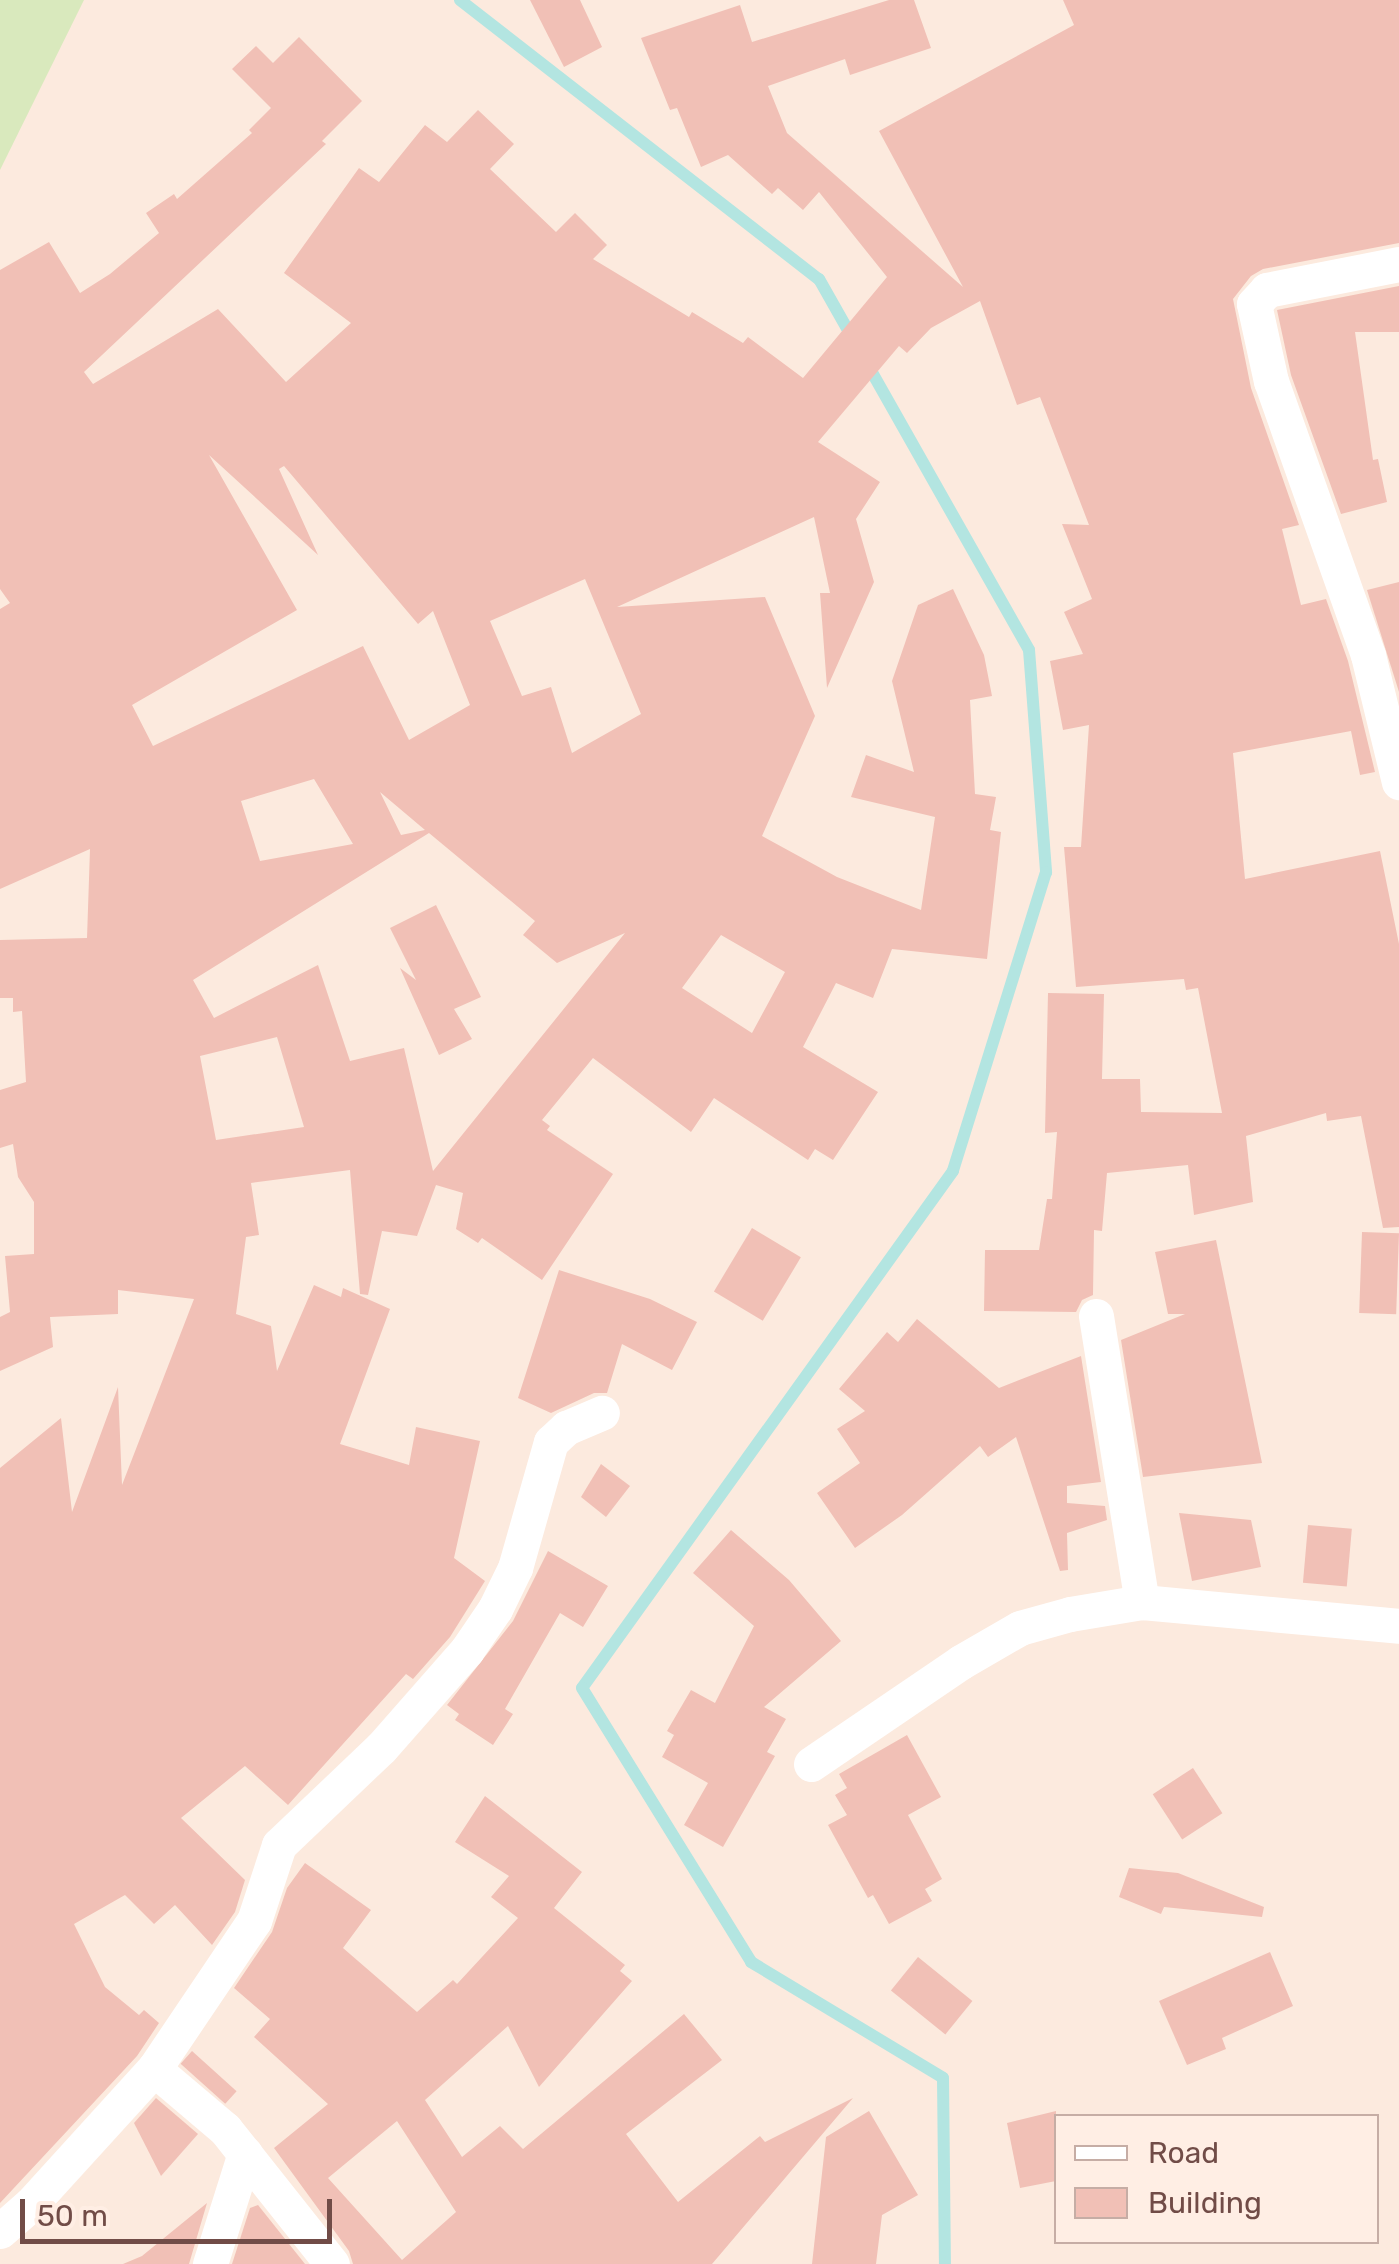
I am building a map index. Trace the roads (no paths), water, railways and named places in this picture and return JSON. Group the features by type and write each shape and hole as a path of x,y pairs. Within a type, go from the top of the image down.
{"street":[{"path":"1399,264 1267,290 1258,296 1254,313 1271,381 1368,655 1399,782"},
{"path":"1096,1316 1142,1602"},
{"path":"0,2230 31,2204 154,2070 254,1921 279,1845 381,1748 468,1650 495,1609 514,1568 551,1442 566,1428 602,1413"},
{"path":"810,1764 960,1662 1020,1628 1142,1602 1399,1626"},
{"path":"154,2070 194,2099 245,2153 332,2264"},
{"path":"210,2264 245,2153"}],"waterway":[{"path":"460,0 819,279 853,339"},
{"path":"865,360 1029,650 1046,872 953,1171 582,1688 751,1962 943,2078 945,2264"}]}
